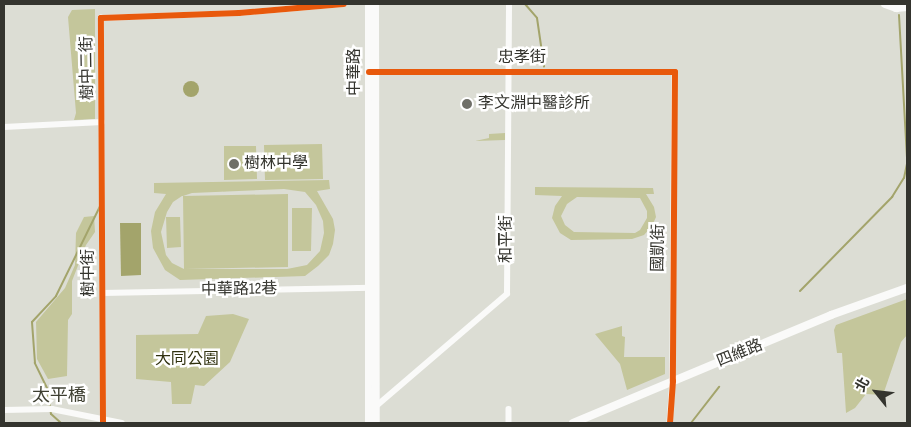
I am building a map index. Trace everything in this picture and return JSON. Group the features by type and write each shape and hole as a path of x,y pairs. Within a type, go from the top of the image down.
{"street":[{"name":"樹中二街","path":"102,122 101,18 239,13 344,4"},
{"name":"中華路","path":"369,4 372,72"},
{"name":"中華路","path":"369,423 372,408 372,288 368,140 375,4"},
{"name":"和平街","path":"372,408 507,294 509,4"},
{"path":"885,4 896,8 907,6"},
{"name":"忠孝街","path":"372,72 676,72"},
{"name":"國凱街","path":"670,423 673,381 676,72"},
{"path":"4,126 102,122"},
{"name":"樹中街","path":"102,122 103,421"},
{"name":"中華路12巷","path":"103,293 372,288"},
{"name":"四維路","path":"574,423 831,315 907,288"},
{"name":"中華路","path":"372,408 376,423"},
{"path":"4,410 52,409 103,421 122,423"},
{"path":"509,409 509,423"}],"green space":[{"path":"95,9 95,119 74,120 76,113 68,17 72,10"},
{"path":"505,133 505,140 475,141 489,138 489,134"},
{"path":"322,144 323,179 265,180 264,145"},
{"path":"224,146 256,146 257,179 224,180"},
{"path":"329,180 330,189 317,191 333,219 335,230 329,255 305,276 180,280 165,270 153,248 151,231 155,212 166,194 154,193 154,183","holes":["284,189 305,192 316,205 323,221 324,233 320,251 307,265 287,269 185,269 288,267 288,194 183,196 192,193","182,196 184,269 172,263 166,255 161,232 167,212 173,202"]},
{"path":"535,187 653,188 654,194 646,194 654,207 656,217 652,226 644,235 632,239 571,240 560,233 552,218 555,206 562,196 535,195","holes":["577,197 640,198 647,211 647,218 640,230 635,233 574,232 565,225 561,216 567,204"]},
{"path":"292,208 312,208 311,251 292,251"},
{"path":"94,216 95,232 86,245 72,281 72,314 68,320 67,376 48,379 37,359 36,322 65,288 75,265 76,233 84,217"},
{"path":"166,217 180,217 181,247 167,248"},
{"path":"907,299 907,335 901,342 883,395 866,394 855,408 846,413 842,353 837,353 834,330 836,325"},
{"name":"大同公園","path":"233,314 249,319 230,362 204,386 195,385 191,404 172,404 171,382 136,379 136,335 198,334 206,316"},
{"path":"622,326 622,336 625,337 624,357 665,357 665,374 627,390 620,364 595,334"}],"shaded area":[{"path":"188,81 194,81 199,86 197,95 188,97 183,92 183,86"},
{"path":"120,223 141,223 141,275 121,276"}],"waterway":[{"path":"525,4 537,18 544,66"},
{"path":"899,15 907,157"},
{"path":"800,291 892,197 904,178 907,164"},
{"path":"61,423 51,414 47,388 35,363 32,322 56,296 100,206"},
{"path":"691,423 719,387"}],"cycle path":[{"path":"103,423 101,18 239,13 344,4"},
{"path":"369,72 675,72 673,381 670,423"}],"place":[{"name":"李文淵中醫診所","path":"467,104"},
{"name":"樹林中學","path":"234,164"}],"district":[{"name":"太平橋","path":"59,396"}]}
